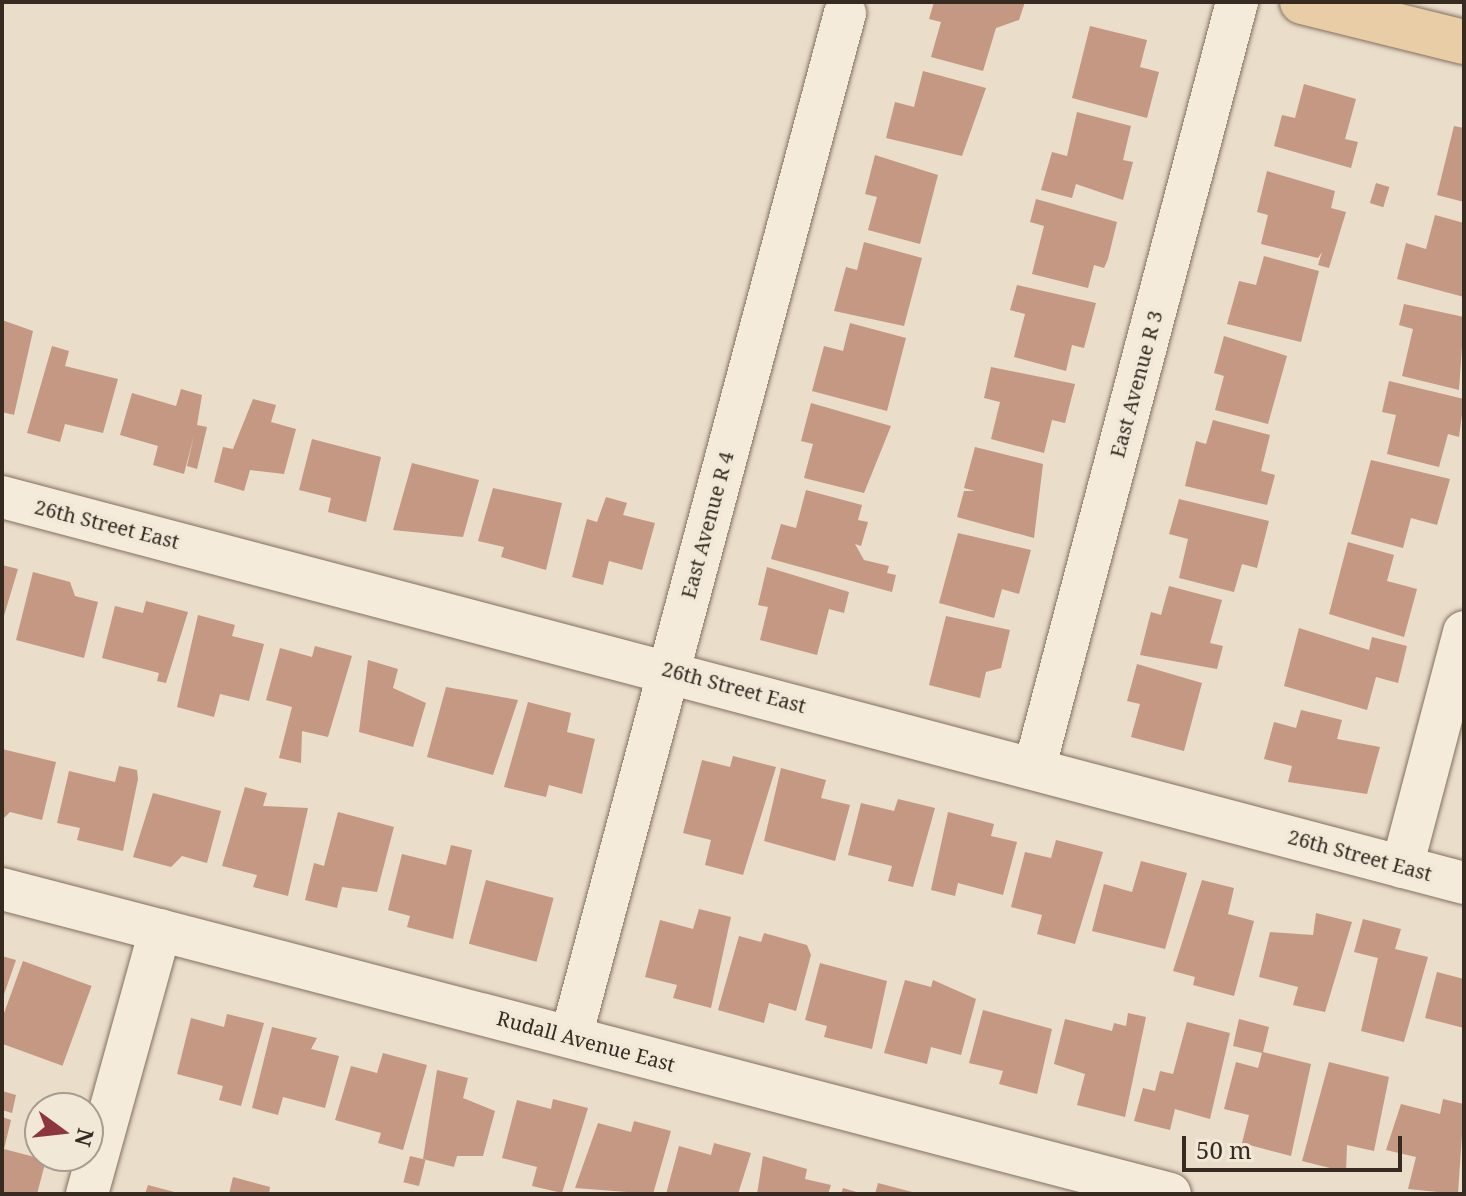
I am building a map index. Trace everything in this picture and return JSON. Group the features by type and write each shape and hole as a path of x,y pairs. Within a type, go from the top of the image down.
{"main road":[{"path":"1302,2 1464,42"}],"street":[{"name":"East Avenue R 3","path":"1035,766 1237,2"},
{"name":"East Avenue R 4","path":"571,1037 845,13"},
{"name":"26th Street East","path":"2,497 668,669 1464,883"},
{"path":"1402,867 1464,632"},
{"name":"Rudall Avenue East","path":"2,889 1170,1194"},
{"path":"87,1194 160,930"}],"building":[{"path":"934,2 1025,2 1019,20 996,28 983,71 931,57 941,22 929,19"},
{"path":"1090,26 1147,40 1140,67 1159,72 1147,118 1072,98"},
{"path":"923,71 986,88 962,156 886,138 895,102 914,107"},
{"path":"1304,84 1356,99 1345,139 1358,142 1351,168 1274,146 1282,115 1295,118"},
{"path":"1077,112 1131,126 1123,160 1133,162 1123,200 1076,184 1072,198 1041,190 1052,152 1067,156"},
{"path":"1454,126 1464,128 1464,202 1437,195"},
{"path":"875,155 938,175 920,244 868,230 877,197 865,194"},
{"path":"1267,171 1335,191 1331,208 1346,212 1329,268 1318,265 1322,252 1318,258 1261,244 1268,215 1257,212"},
{"path":"1376,183 1389,187 1383,207 1370,203"},
{"path":"1036,199 1117,222 1108,259 1104,268 1094,265 1088,288 1032,274 1044,226 1030,222"},
{"path":"1435,215 1464,223 1464,297 1397,279 1406,243 1426,249"},
{"path":"864,242 922,258 904,326 834,311 846,267 857,270"},
{"path":"1264,256 1319,271 1301,342 1227,324 1239,281 1256,285"},
{"path":"1017,285 1096,303 1084,348 1072,345 1066,371 1014,357 1025,314 1010,310"},
{"path":"1404,304 1464,317 1459,390 1402,376 1413,329 1399,325"},
{"path":"2,320 33,331 14,415 2,412"},
{"path":"850,323 906,338 887,411 812,391 824,346 843,351"},
{"path":"1224,336 1287,356 1268,424 1215,410 1224,376 1214,373"},
{"path":"52,346 69,351 65,366 118,379 103,433 65,424 60,442 27,433"},
{"path":"991,367 1075,384 1065,423 1052,420 1044,453 991,439 1000,402 984,398"},
{"path":"1389,381 1464,399 1459,437 1448,434 1439,467 1387,454 1396,415 1382,412"},
{"path":"181,389 202,395 197,425 207,427 197,469 187,466 194,435 184,474 153,465 158,446 120,435 132,393 176,406"},
{"path":"253,399 276,405 271,422 296,429 284,474 250,470 244,491 214,482 223,447 233,449"},
{"path":"811,403 891,426 864,493 804,478 813,444 801,441"},
{"path":"1213,420 1270,435 1261,471 1275,475 1267,505 1185,486 1196,441 1206,444"},
{"path":"312,439 381,457 366,522 328,512 331,498 299,490"},
{"path":"975,447 1043,464 1034,538 957,517 964,491 975,491 964,488"},
{"path":"1371,460 1450,479 1437,525 1411,518 1403,548 1351,534"},
{"path":"412,463 479,480 463,537 393,530"},
{"path":"493,488 562,503 546,570 501,557 504,547 478,541"},
{"path":"806,490 862,505 858,520 868,522 861,546 855,544 864,560 889,566 887,573 896,575 892,592 771,559 781,524 796,528"},
{"path":"606,497 627,503 623,515 655,523 642,570 609,561 603,585 572,577 587,519 597,522"},
{"path":"1179,499 1269,521 1257,568 1242,564 1234,592 1179,578 1188,539 1169,534"},
{"path":"958,533 1031,550 1019,594 1002,589 994,618 939,603"},
{"path":"1348,542 1394,555 1387,581 1417,589 1404,637 1329,614"},
{"path":"2,565 18,569 3,619 2,619"},
{"path":"767,567 849,592 844,613 829,609 817,655 760,640 768,607 758,605"},
{"path":"33,572 70,582 75,596 98,602 84,658 16,640"},
{"path":"1169,586 1222,600 1210,643 1223,646 1217,669 1140,655 1151,612 1161,615"},
{"path":"146,601 188,612 166,683 157,681 159,673 102,658 115,606 143,613"},
{"path":"198,615 235,625 232,636 264,644 249,701 220,694 214,717 177,707"},
{"path":"946,616 1010,630 1001,668 986,672 980,698 929,685"},
{"path":"1299,628 1369,650 1372,637 1407,646 1398,683 1376,677 1367,710 1284,686"},
{"path":"315,646 352,656 328,737 302,731 301,763 279,758 292,707 266,700 280,648 312,657"},
{"path":"368,660 398,669 393,688 426,703 413,747 359,732"},
{"path":"1137,664 1202,683 1184,751 1131,737 1140,704 1127,701"},
{"path":"446,687 518,700 493,775 427,757"},
{"path":"528,702 571,713 567,732 595,739 582,794 549,785 546,797 504,787"},
{"path":"1301,710 1342,720 1337,739 1380,747 1367,794 1288,782 1292,766 1264,759 1274,722 1296,728"},
{"path":"2,749 56,762 42,820 10,812 2,820"},
{"path":"733,756 776,767 743,875 705,865 711,840 683,833 702,760 730,767"},
{"path":"119,766 137,770 138,779 123,851 77,840 80,828 57,823 69,771 115,782"},
{"path":"781,768 826,780 821,798 850,805 835,861 764,841"},
{"path":"245,787 267,793 263,806 308,808 288,896 253,887 257,875 222,866"},
{"path":"153,793 221,811 207,863 182,856 171,867 133,857"},
{"path":"898,799 935,808 913,887 888,881 892,866 848,855 861,803 894,811"},
{"path":"338,812 394,827 377,892 342,887 337,908 305,900 314,863 324,866"},
{"path":"948,812 994,824 991,836 1017,842 1003,895 958,883 955,896 931,890"},
{"path":"1056,840 1103,852 1075,944 1037,934 1042,915 1011,907 1025,852 1051,858"},
{"path":"451,845 472,850 453,939 407,927 410,916 388,910 402,854 446,865"},
{"path":"1141,861 1187,873 1165,949 1092,931 1104,884 1132,892"},
{"path":"486,880 554,898 537,962 469,944"},
{"path":"1202,880 1234,888 1228,914 1254,921 1234,996 1193,985 1195,977 1173,971"},
{"path":"699,909 731,917 711,1008 673,998 677,985 645,977 660,920 693,929"},
{"path":"1316,913 1352,922 1325,1012 1293,1005 1298,987 1259,977 1270,932 1313,935"},
{"path":"1363,919 1401,929 1395,949 1428,957 1404,1042 1361,1031 1378,958 1354,952"},
{"path":"764,933 807,945 811,955 796,1011 769,1003 764,1023 718,1010 739,936 761,942"},
{"path":"2,956 16,960 3,997 2,997"},
{"path":"23,961 92,986 63,1066 2,1044 2,1019"},
{"path":"820,963 887,981 872,1049 824,1037 827,1026 805,1020"},
{"path":"1437,972 1464,979 1464,1028 1425,1018"},
{"path":"905,980 931,987 933,980 976,999 961,1055 931,1047 927,1064 884,1053"},
{"path":"983,1010 1052,1029 1037,1094 999,1084 1003,1071 969,1063"},
{"path":"1128,1013 1146,1017 1125,1117 1077,1105 1085,1074 1054,1064 1065,1019 1112,1031 1114,1023 1126,1026"},
{"path":"227,1014 264,1023 241,1106 219,1100 223,1086 177,1074 191,1018 224,1027"},
{"path":"1239,1019 1269,1027 1263,1052 1311,1064 1291,1156 1242,1143 1249,1115 1224,1109 1236,1062 1258,1068 1262,1053 1233,1046"},
{"path":"1187,1022 1230,1033 1210,1119 1175,1109 1170,1130 1134,1121 1143,1088 1155,1091 1160,1071 1173,1074"},
{"path":"272,1027 317,1038 311,1049 339,1056 325,1108 283,1097 278,1115 252,1108"},
{"path":"383,1053 427,1065 403,1150 378,1143 381,1133 335,1120 351,1066 377,1073"},
{"path":"1329,1062 1389,1077 1374,1151 1347,1145 1346,1172 1302,1161"},
{"path":"437,1070 468,1078 463,1098 495,1111 483,1156 457,1156 454,1167 423,1159"},
{"path":"2,1091 16,1095 12,1113 2,1110"},
{"path":"553,1099 588,1108 562,1193 532,1186 537,1167 502,1158 517,1100 551,1109"},
{"path":"1443,1099 1464,1104 1458,1194 1408,1189 1416,1157 1386,1150 1401,1104 1440,1114"},
{"path":"2,1117 11,1120 4,1149 24,1154 24,1172 43,1172 37,1194 2,1194"},
{"path":"634,1121 671,1131 653,1194 575,1188 598,1123 631,1132"},
{"path":"714,1143 751,1153 738,1194 666,1194 679,1146 711,1155"},
{"path":"410,1156 426,1160 419,1186 403,1182"},
{"path":"763,1156 807,1169 805,1179 831,1185 828,1194 757,1194"},
{"path":"233,1177 270,1187 269,1194 229,1194"},
{"path":"878,1183 916,1193 875,1194"},
{"path":"148,1185 178,1193 178,1194 145,1194"},
{"path":"843,1188 860,1193 860,1194 841,1194"}]}
